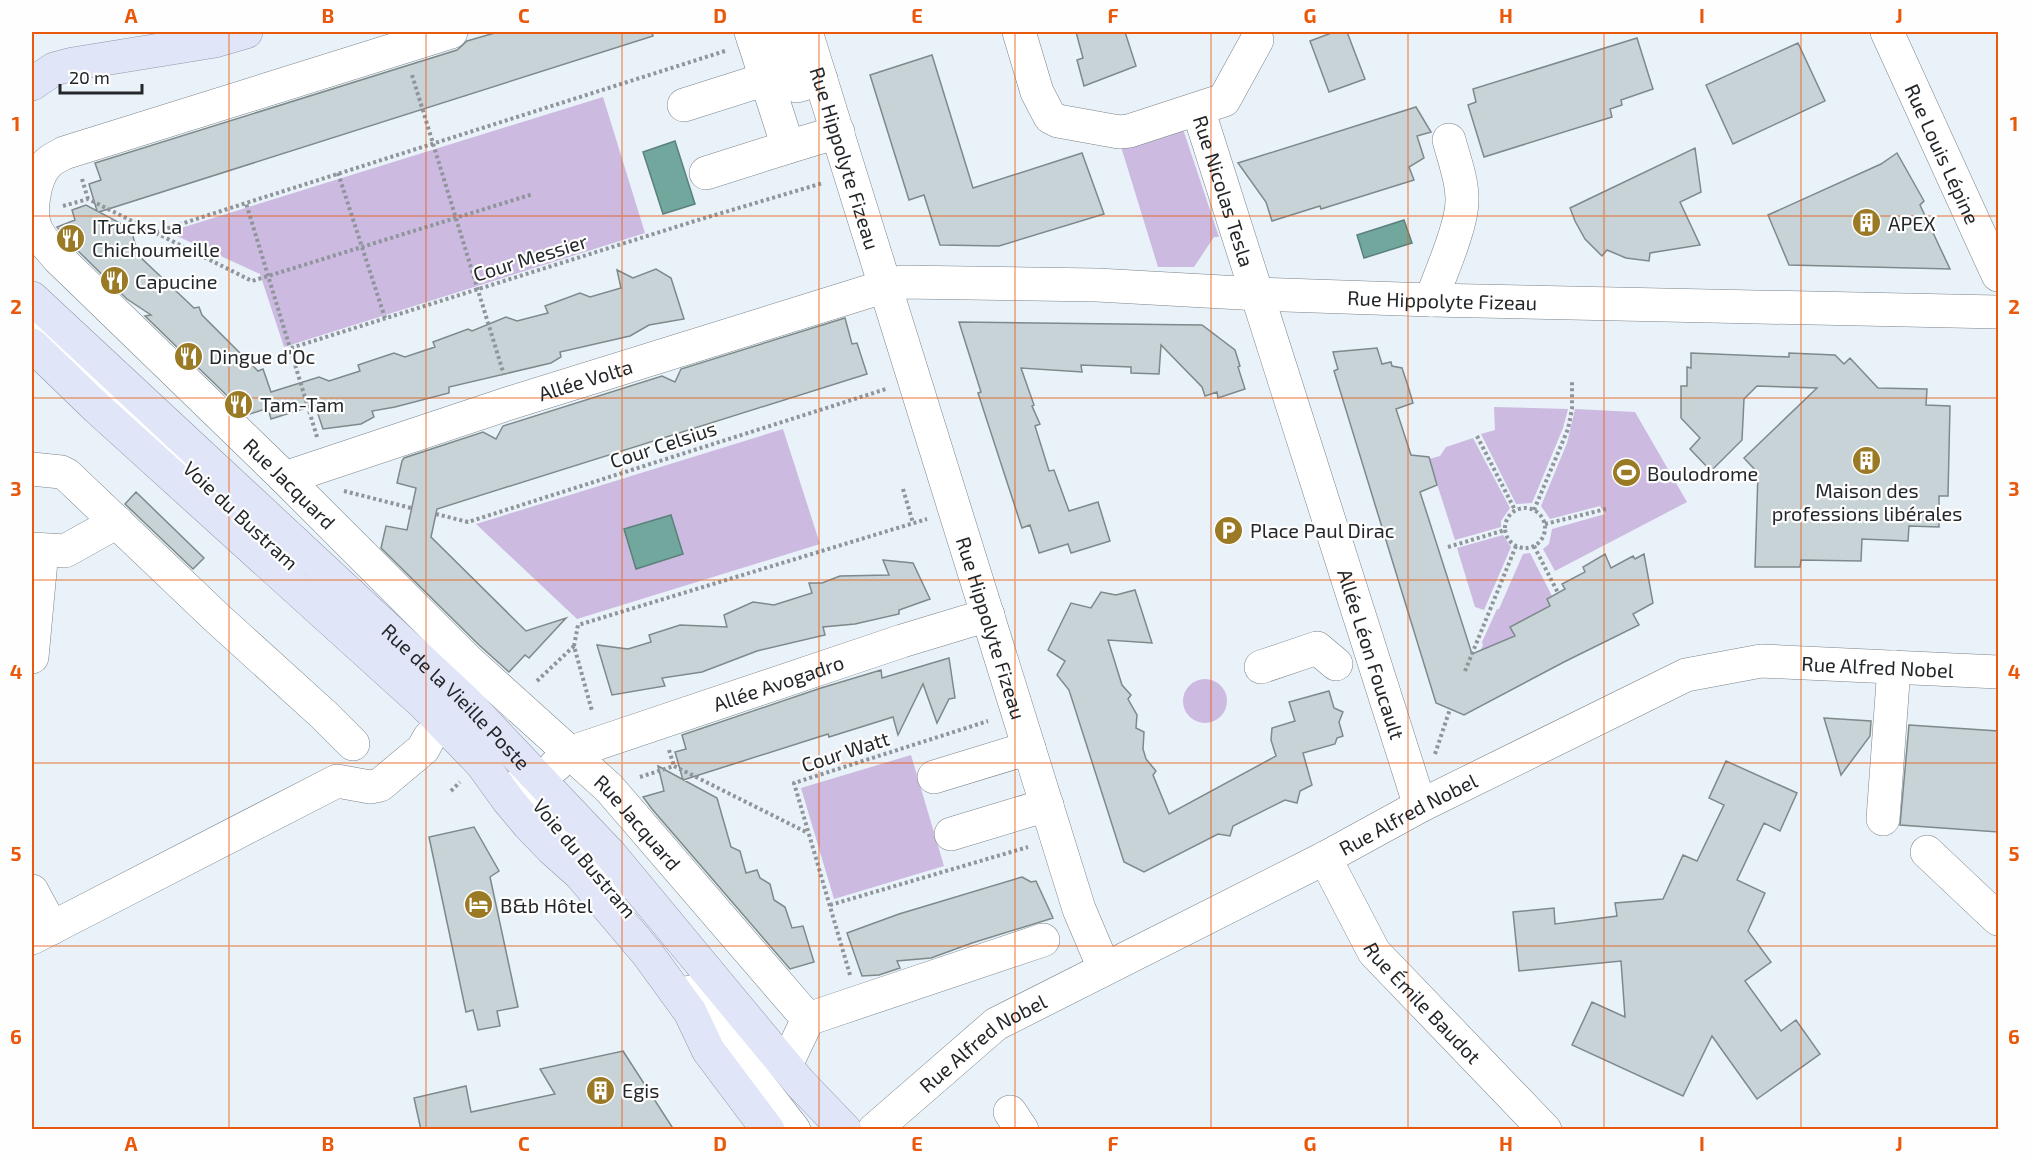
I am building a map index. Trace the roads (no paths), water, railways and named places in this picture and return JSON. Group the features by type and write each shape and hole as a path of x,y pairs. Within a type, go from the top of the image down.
{"main road":[{"path":"32,84 54,69 73,64 215,41 246,32"},
{"name":"Rue de la Vieille Poste","path":"32,298 356,597 453,712 482,764 508,800 552,849 580,874 647,953 690,1012 708,1050 768,1130"},
{"name":"Rue de la Vieille Poste","path":"32,345 97,408 206,504 453,712 539,780 611,855 786,1065 823,1117 845,1130"}],"street":[{"name":"Rue Jacquard","path":"451,32 64,153 48,162 40,173 34,191 33,208 36,230 58,258 285,478 466,659 609,788 808,1019"},
{"name":"Rue Hippolyte Fizeau","path":"806,32 1079,909 1104,968"},
{"path":"1018,32 1037,92 1050,117 1058,121 1119,132 1129,131 1198,109"},
{"name":"Rue Louis Lépine","path":"1887,32 1998,275"},
{"path":"760,35 790,83 797,86 821,79"},
{"path":"760,35 766,79 788,147"},
{"name":"Rue Nicolas Tesla","path":"1257,40 1224,100 1198,109 1258,294"},
{"path":"684,105 766,79"},
{"path":"706,173 838,132"},
{"path":"1426,307 1458,222 1462,202 1461,185 1449,140"},
{"name":"Rue Hippolyte Fizeau","path":"886,286 913,281 1074,284 1258,294 1426,307 1998,312"},
{"name":"Allée Volta","path":"285,478 335,478 513,402 886,286"},
{"name":"Allée Léon Foucault","path":"1258,294 1420,806"},
{"path":"32,322 76,361 143,402"},
{"path":"32,469 61,472 67,475 353,744"},
{"path":"32,657 37,549 65,551 117,522"},
{"name":"Allée Avogadro","path":"569,753 880,648 988,615"},
{"path":"1261,667 1317,648 1336,664"},
{"name":"Rue Alfred Nobel","path":"874,1130 996,1024 1324,858 1420,806 1686,675 1761,661 1998,672"},
{"path":"1883,819 1894,667"},
{"path":"32,891 41,933 337,781 370,787 380,785 423,749 429,738 453,712"},
{"name":"Voie du Bustram","path":"453,712 545,809 657,943 715,1028 794,1130"},
{"path":"934,777 1029,748"},
{"path":"539,780 569,753"},
{"path":"951,834 1047,805"},
{"path":"1927,852 1998,919"},
{"name":"Rue Émile Baudot","path":"1324,858 1374,952 1545,1130"},
{"path":"786,1065 808,1019 1043,940"}],"place":[{"name":"APEX","path":"1867,223"},
{"name":"ITrucks La Chichoumeille","path":"71,238"},
{"name":"Capucine","path":"114,281"},
{"name":"Dingue d'Oc","path":"188,356"},
{"name":"Tam-Tam","path":"239,404"},
{"name":"Maison des professions libérales","path":"1867,460"},
{"name":"Boulodrome","path":"1626,473"},
{"name":"Place Paul Dirac","path":"1229,530"},
{"name":"B&b Hôtel","path":"479,905"},
{"name":"Egis","path":"601,1090"}]}
